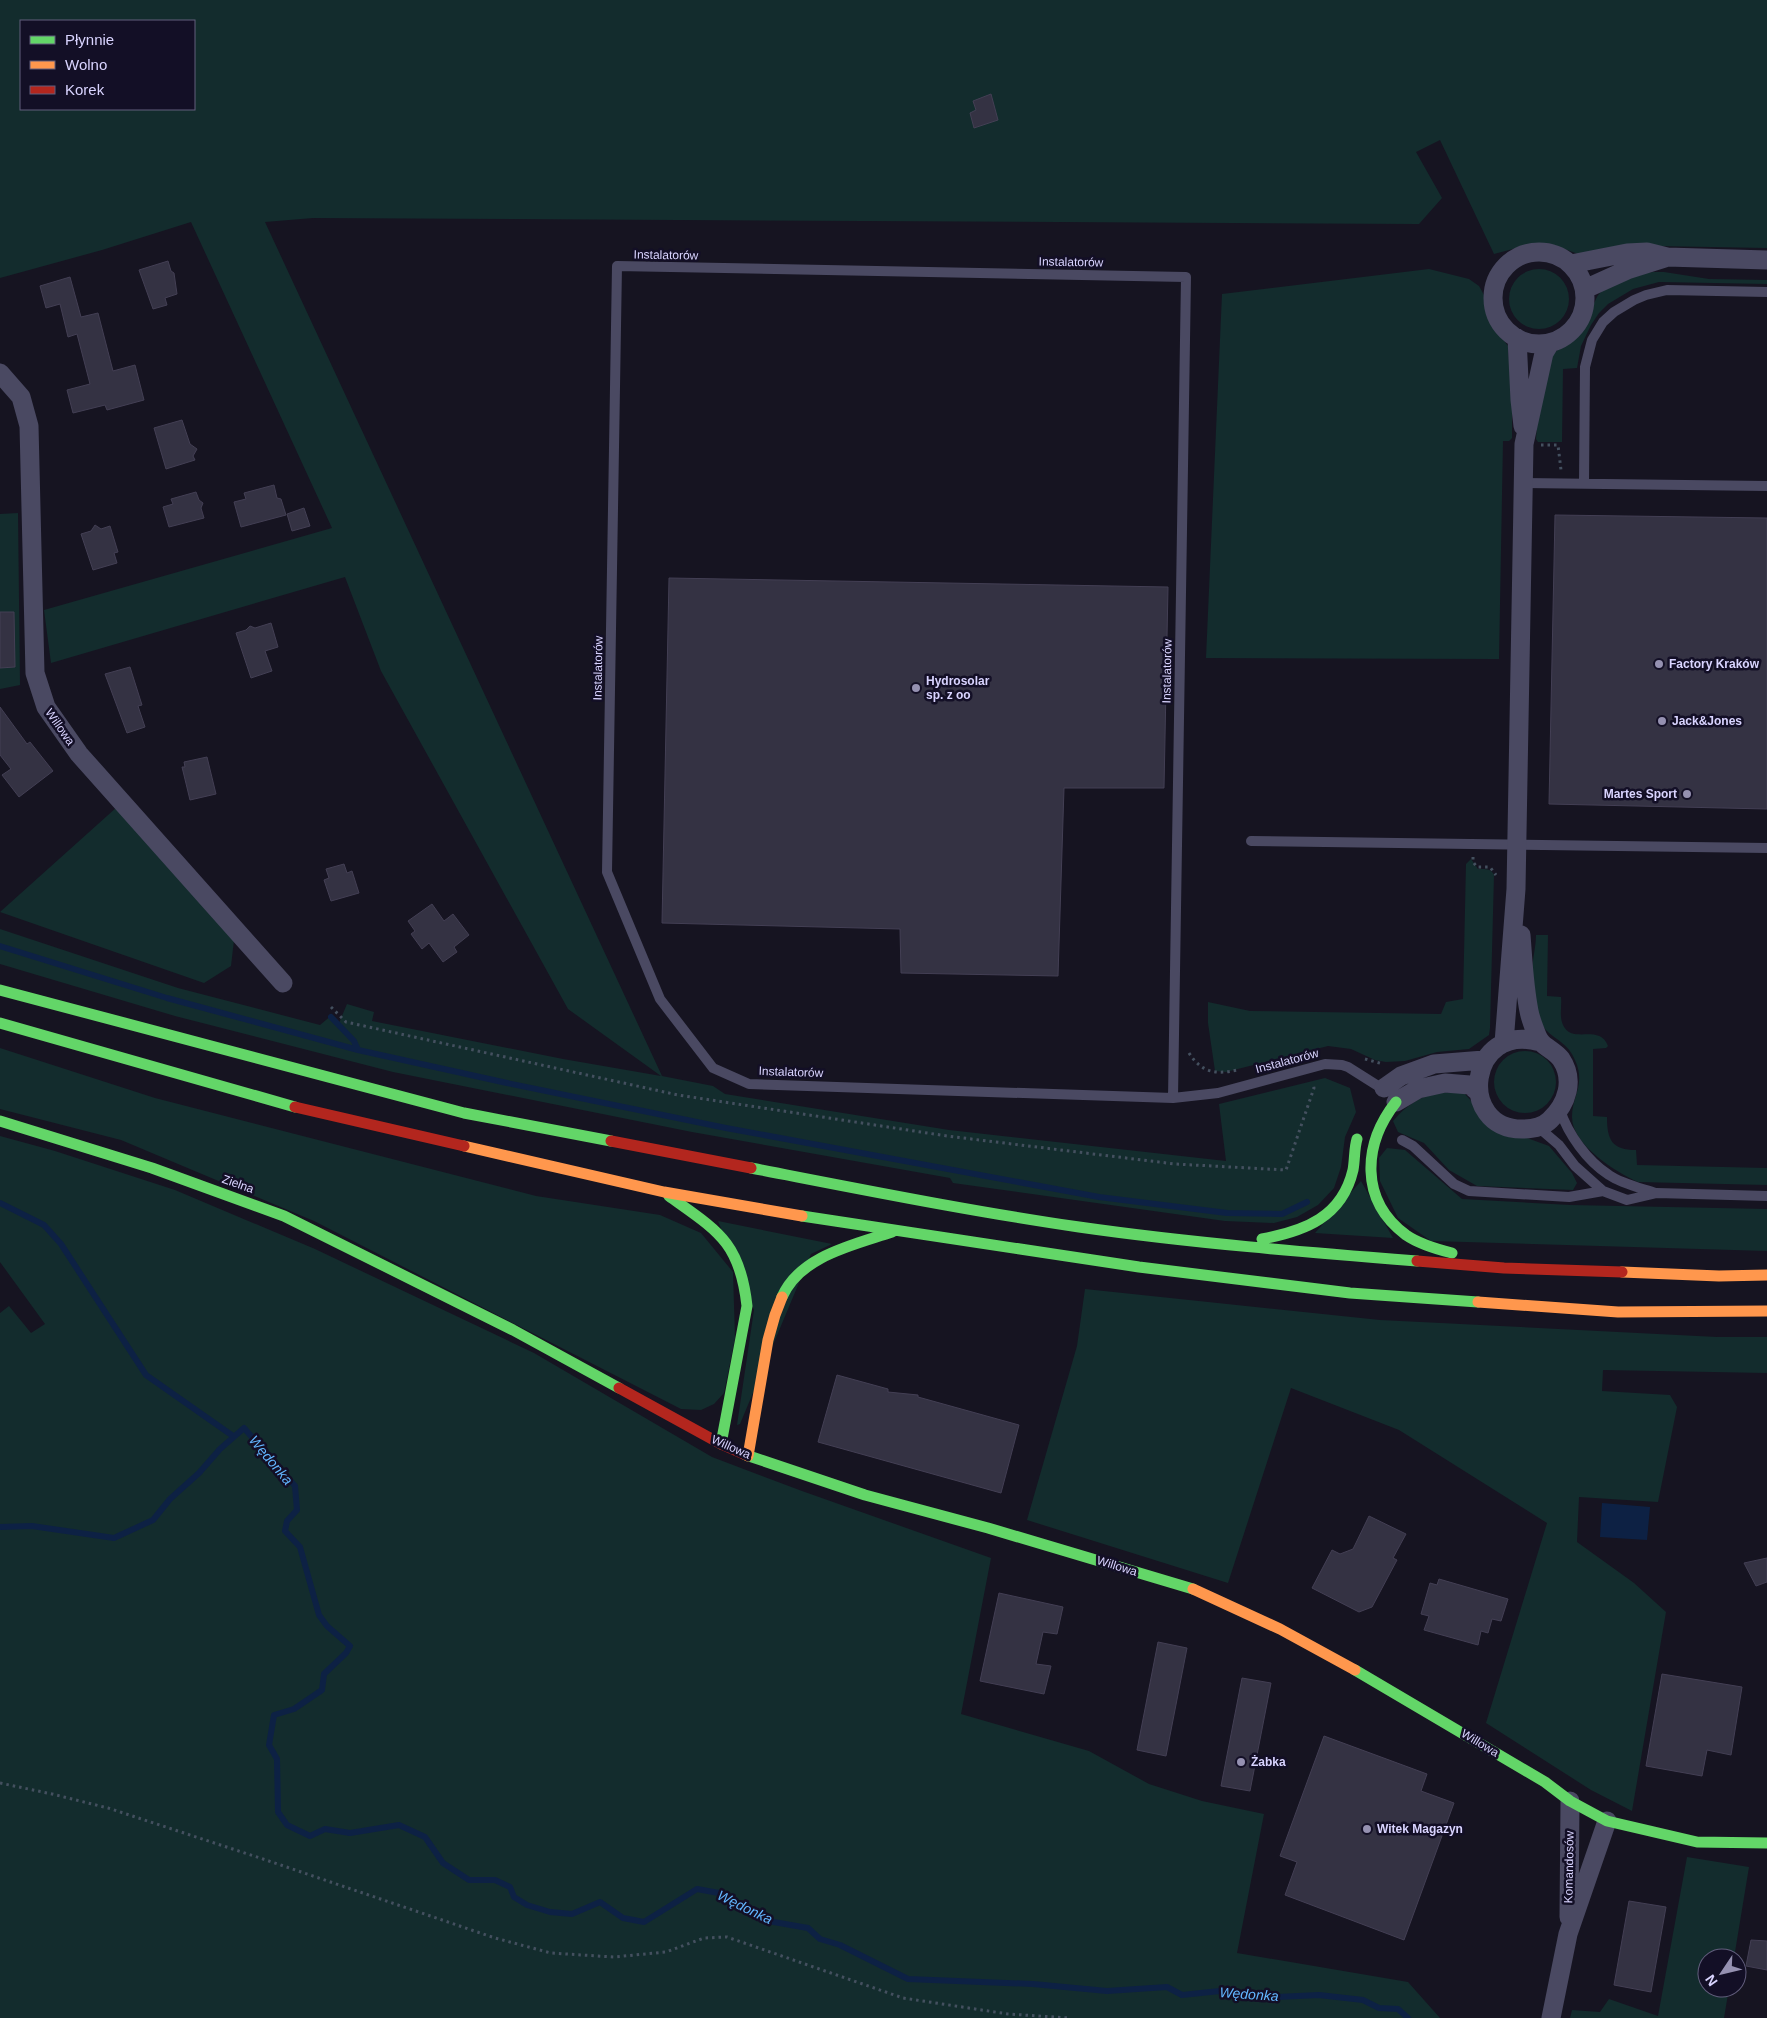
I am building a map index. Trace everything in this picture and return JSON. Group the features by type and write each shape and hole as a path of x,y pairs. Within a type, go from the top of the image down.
{"main road":[{"path":"0,990 464,1113 926,1202 1079,1227 1224,1245 1504,1268 1719,1276 1767,1275"},
{"path":"0,1023 314,1112 664,1192 896,1231 1139,1267 1350,1294 1618,1312 1767,1311"},
{"path":"1396,1102 1386,1112 1379,1125 1370,1156 1370,1173 1378,1204 1389,1220 1404,1234 1428,1247 1504,1268"},
{"name":"Zielna","path":"0,1121 152,1168 284,1216 456,1301"},
{"path":"1224,1245 1291,1234 1326,1218 1344,1195 1352,1171 1360,1128"},
{"path":"664,1192 713,1228 726,1241 738,1258 746,1286 747,1306 721,1444"},
{"path":"748,1456 769,1335 779,1303 790,1281 828,1255 896,1231"},
{"name":"Willowa","path":"456,1301 721,1444 748,1456 865,1495 988,1528 1194,1589 1280,1630 1383,1685 1545,1782 1570,1801 1607,1821 1697,1842 1767,1843"}],"street":[{"path":"1545,251 1559,255 1571,264 1580,275 1585,289 1586,303 1582,317 1574,329 1564,338 1550,343 1539,344 1517,338 1506,330 1498,318 1493,304 1494,290 1498,277 1505,266 1524,254 1545,251"},
{"path":"1571,264 1627,253 1647,252 1667,258 1767,260"},
{"path":"1585,289 1628,270 1667,258"},
{"path":"1517,338 1520,400 1529,440"},
{"path":"1504,1043 1516,889 1522,483 1534,400 1544,353 1550,343"},
{"name":"Willowa","path":"0,373 21,397 29,426 35,673 46,707 80,754 283,983"},
{"path":"1516,889 1529,1011 1540,1042"},
{"path":"1530,1039 1540,1042 1551,1048 1561,1059 1567,1071 1567,1097 1560,1110 1548,1122 1538,1127 1517,1129 1498,1122 1484,1108 1479,1093 1478,1083 1484,1060 1504,1043 1513,1040 1530,1039"},
{"path":"1380,1093 1401,1076 1434,1064 1484,1060"},
{"path":"1396,1102 1418,1089 1445,1083 1470,1085 1479,1093"},
{"name":"Komandosów","path":"1568,1934 1570,1801"},
{"name":"Komandosów","path":"1551,2018 1568,1934 1607,1821"}],"lane":[{"name":"Instalatorów","path":"1173,1098 1186,277 617,266 607,872 660,999 713,1068 749,1084 1173,1098 1218,1092 1325,1064 1348,1067 1380,1093 1396,1102"},
{"path":"1584,483 1585,367 1592,340 1603,322 1614,312 1634,300 1666,290 1767,292"},
{"path":"1522,483 1767,486"},
{"path":"1251,841 1767,848"},
{"path":"1560,1110 1564,1121 1587,1156 1609,1176 1657,1193"},
{"path":"1538,1127 1559,1145 1575,1166 1603,1191 1627,1200 1657,1193 1767,1196"},
{"path":"1402,1140 1413,1146 1454,1184 1469,1191 1569,1197 1603,1191"}],"path":[{"path":"1529,440 1558,445 1561,474"},
{"path":"1473,856 1473,862 1477,867 1490,867 1494,870 1496,885"},
{"path":"331,1007 346,1022 678,1095 947,1136 1175,1164 1286,1170 1314,1088 1312,1080"},
{"path":"1187,1050 1195,1063 1211,1072 1225,1073 1243,1069"},
{"path":"1363,1058 1377,1064 1387,1065"},
{"path":"0,1783 108,1808 495,1938 551,1953 614,1957 666,1952 704,1938 727,1937 903,1998 1008,2014 1070,2018"}],"green space":[{"path":"0,0 1767,0 1767,248 1654,246 1581,255 1548,243 1535,243 1494,254 1440,140 1416,152 1442,198 1419,224 313,218 265,222 662,1076 713,1086 725,1094 949,1130 1226,1161 1219,1104 1325,1078 1350,1088 1356,1112 1345,1137 1341,1167 1334,1188 1318,1205 1297,1217 1274,1223 1225,1221 953,1183 950,1178 692,1132 393,1072 175,1016 0,964 0,929 178,988 320,1025 332,1015 339,1023 347,1004 374,1012 372,1021 563,1059 661,1076 568,1009 381,671 345,577 51,663 44,610 332,528 191,222 102,250 0,278"},
{"path":"1429,269 1469,279 1479,286 1484,295 1486,311 1491,323 1508,346 1512,401 1512,438 1509,441 1503,441 1499,659 1206,658 1222,294"},
{"path":"1539,269 1556,274 1564,282 1569,299 1564,316 1556,324 1539,329 1522,324 1514,316 1509,299 1514,282 1522,274"},
{"path":"1653,272 1709,279 1767,280 1767,284 1659,282 1633,289 1608,304 1591,325 1581,346 1577,368 1563,369 1562,442 1538,442 1536,439 1543,381 1553,354 1581,333 1589,321 1596,299 1605,288 1629,277"},
{"path":"18,513 20,685 0,689 0,514"},
{"path":"117,807 234,940 231,966 204,983 0,912"},
{"path":"1471,859 1478,869 1489,870 1494,875 1489,1035 1469,1049 1437,1052 1405,1061 1386,1062 1375,1060 1351,1049 1328,1046 1226,1072 1215,1071 1208,1023 1208,1002 1250,1011 1441,1014 1446,1002 1463,999 1466,864"},
{"path":"1536,935 1548,935 1547,996 1561,997 1563,1025 1567,1031 1573,1033 1598,1036 1604,1039 1608,1046 1606,1048 1593,1049 1593,1116 1607,1117 1608,1132 1612,1142 1621,1148 1636,1150 1637,1165 1767,1168 1767,1185 1638,1182 1618,1172 1587,1147 1579,1138 1572,1117 1579,1080 1577,1065 1570,1051 1544,1028 1537,1010 1532,973"},
{"path":"0,1048 155,1098 536,1196 660,1215 701,1233 733,1272 735,1338 724,1393 714,1404 701,1410 681,1409 314,1221 121,1140 0,1109"},
{"path":"1519,1051 1531,1051 1547,1060 1554,1070 1556,1082 1554,1094 1547,1104 1531,1113 1519,1113 1508,1108 1499,1099 1494,1088 1494,1076 1499,1065 1508,1056"},
{"path":"1435,1092 1464,1093 1475,1105 1527,1138 1549,1146 1572,1173 1577,1183 1573,1190 1477,1186 1449,1170 1424,1143 1398,1132 1393,1121 1412,1104"},
{"path":"0,1136 55,1151 175,1190 315,1249 534,1353 712,1457 991,1558 961,1714 1089,1751 1149,1784 1202,1801 1264,1814 1237,1953 1408,1982 1440,2018 0,2018 0,1313 9,1306 31,1333 45,1324 0,1262"},
{"path":"1387,1148 1405,1150 1462,1199 1570,1205 1767,1209 1767,1251 1431,1241 1398,1218 1380,1181 1379,1158"},
{"path":"1361,1181 1393,1238 1315,1233"},
{"path":"718,1221 832,1244 811,1254 740,1424 737,1425 754,1310"},
{"path":"1085,1289 1380,1320 1717,1337 1767,1337 1767,1373 1603,1370 1602,1391 1670,1395 1677,1407 1658,1502 1579,1497 1577,1542 1634,1583 1666,1612 1632,1811 1591,1790 1486,1723 1547,1523 1399,1430 1291,1388 1228,1583 1027,1520 1077,1346"},
{"path":"1687,1857 1749,1867 1736,1948 1697,1948 1697,1998 1727,1998 1724,2018 1570,2018 1572,2010 1600,2012 1609,1999 1658,2016"}],"water":[{"path":"1602,1503 1650,1507 1647,1540 1600,1537"}],"building":[{"path":"991,94 998,120 974,128 970,113 976,110 973,101"},
{"path":"168,261 171,271 174,273 177,294 165,298 167,305 153,309 139,270"},
{"path":"70,277 81,317 98,313 113,371 135,365 144,400 107,410 105,405 73,413 67,390 90,384 77,334 68,337 60,304 46,308 40,286"},
{"path":"182,420 190,444 197,449 193,456 195,460 166,469 154,428"},
{"path":"274,485 277,498 281,499 286,515 241,527 234,502 246,499 244,493"},
{"path":"196,492 199,500 203,503 201,508 204,518 169,527 163,507 173,504 171,499"},
{"path":"304,508 310,526 292,531 287,514"},
{"name":"Factory Kraków","path":"1555,515 1767,518 1767,809 1549,804"},
{"path":"95,525 101,529 110,526 118,552 114,553 117,563 93,570 81,534 91,531"},
{"name":"Hydrosolar sp. z oo","path":"669,578 1168,587 1164,788 1064,788 1058,976 901,973 900,929 662,923"},
{"path":"0,612 14,612 15,667 0,668"},
{"path":"271,623 278,647 265,651 272,671 251,678 236,633 246,630 250,626 255,628"},
{"path":"130,667 142,705 138,706 145,727 127,733 105,674"},
{"path":"0,707 27,744 30,742 53,771 19,797 2,775 11,769 0,755"},
{"path":"207,757 216,794 190,800 182,767 185,767 184,762"},
{"path":"344,864 347,873 352,871 359,893 331,901 324,880 329,878 326,869"},
{"path":"432,904 444,921 453,914 469,935 454,947 457,952 443,962 429,943 422,949 411,934 415,931 408,921"},
{"path":"837,1375 888,1389 888,1392 918,1395 918,1397 1019,1425 1001,1493 818,1442"},
{"path":"1369,1516 1406,1534 1393,1558 1397,1560 1372,1607 1359,1612 1312,1588 1332,1550 1340,1554 1353,1549"},
{"path":"1767,1558 1767,1582 1756,1586 1744,1563"},
{"path":"1439,1579 1508,1599 1501,1621 1492,1619 1488,1633 1481,1631 1478,1645 1424,1630 1429,1616 1421,1614 1430,1583 1437,1585"},
{"path":"999,1593 1063,1607 1057,1634 1043,1632 1036,1664 1051,1666 1044,1694 980,1681"},
{"path":"1158,1642 1187,1648 1166,1756 1137,1750"},
{"path":"1662,1674 1742,1687 1731,1755 1707,1750 1702,1776 1646,1766"},
{"path":"1242,1678 1271,1683 1250,1791 1221,1786"},
{"name":"Witek Magazyn","path":"1324,1736 1427,1774 1421,1791 1454,1803 1404,1940 1285,1895 1297,1862 1280,1856"},
{"path":"1629,1901 1666,1907 1651,1992 1614,1985"},
{"path":"1751,1940 1767,1941 1767,1970 1747,1966"}],"waterway":[{"path":"0,946 167,998 358,1050 726,1128 1099,1197 1227,1213 1282,1214 1307,1202"},
{"path":"331,1017 354,1041 358,1050"},
{"path":"0,1203 44,1225 61,1244 146,1375 233,1436"},
{"name":"Wędonka","path":"0,1527 32,1526 114,1538 153,1520 170,1499 244,1428 295,1486 297,1510 287,1521 285,1531 300,1547 319,1615 327,1626 350,1646 346,1653 324,1674 322,1690 294,1709 274,1715 269,1745 277,1759 278,1812 287,1825 310,1836 325,1829 350,1833 399,1825 425,1837 443,1863 469,1880 495,1880 510,1887 514,1897 527,1905 550,1912 572,1914 600,1902 623,1918 644,1922 697,1889 719,1893 768,1921 808,1928 820,1939 840,1945 908,1979 1033,1984 1107,1991 1167,1987 1182,1995 1220,1991 1277,1997 1319,1995 1363,2000 1379,2008 1398,2009 1408,2018"}],"traffic: fast":[{"path":"0,990 464,1113 611,1141"},
{"path":"0,1023 295,1107"},
{"path":"1396,1102 1385,1118 1372,1153 1373,1189 1380,1205 1391,1221 1406,1235 1422,1244 1452,1253"},
{"path":"0,1121 152,1168 284,1216 513,1330 619,1388"},
{"path":"1262,1239 1278,1236 1307,1226 1331,1210 1348,1186 1353,1170 1357,1139"},
{"path":"751,1168 956,1207 1121,1233 1290,1251 1417,1261"},
{"path":"669,1196 701,1219 724,1240 739,1267 744,1284 747,1306 721,1444"},
{"path":"802,1216 1139,1267 1350,1293 1478,1302"},
{"path":"782,1297 790,1283 801,1271 814,1262 845,1247 892,1232"},
{"path":"746,1455 865,1495 988,1528 1193,1589"},
{"path":"1355,1670 1545,1782 1570,1801 1607,1821 1697,1842 1767,1843"}],"traffic: slow":[{"path":"464,1146 664,1192 802,1216"},
{"path":"1622,1272 1719,1276 1767,1275"},
{"path":"748,1456 768,1340 782,1297"},
{"path":"1478,1302 1618,1312 1767,1311"},
{"path":"1193,1589 1280,1629 1355,1670"}],"traffic: jam":[{"path":"295,1107 464,1146"},
{"path":"611,1141 751,1168"},
{"path":"1417,1261 1504,1268 1622,1272"},
{"path":"619,1388 721,1444 746,1455"}],"place":[{"name":"Factory Kraków","path":"1659,664"},
{"name":"Hydrosolar sp. z oo","path":"916,688"},
{"name":"Jack&Jones","path":"1662,721"},
{"name":"Martes Sport","path":"1687,794"},
{"name":"Żabka","path":"1241,1762"},
{"name":"Witek Magazyn","path":"1367,1829"}]}
